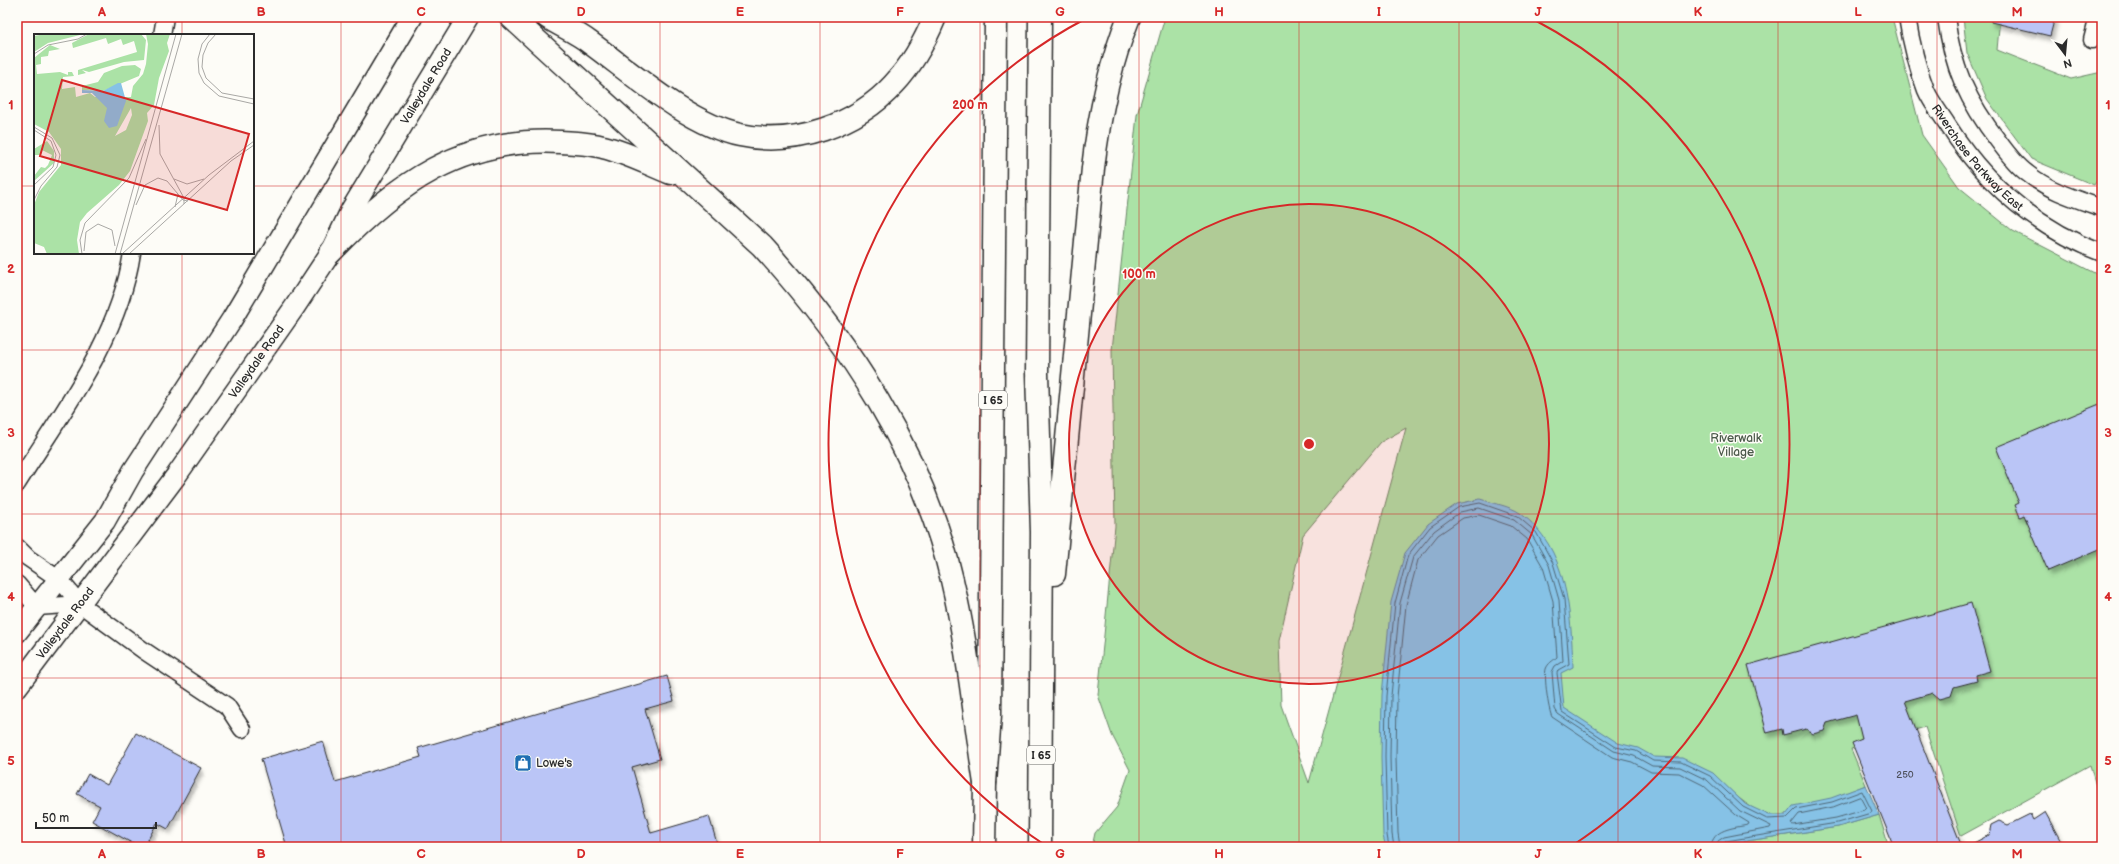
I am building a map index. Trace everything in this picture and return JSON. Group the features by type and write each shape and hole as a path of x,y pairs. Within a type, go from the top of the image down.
{"highway":[{"path":"511,17 762,246 796,283 846,348 868,381 894,426 928,504 952,580 968,665 973,709 985,782"},
{"path":"547,17 587,40 682,110 740,135 772,138 798,136 824,130 872,104 894,84 912,61 926,38 935,17"},
{"path":"568,17 587,40"},
{"name":"I 65","path":"984,847 985,782 990,715 996,17"},
{"name":"I 65","path":"1040,17 1037,373 1042,532 1040,847"},
{"path":"1042,662 1054,578 1092,168 1099,121 1119,41 1129,17"},
{"path":"331,252 354,227 397,191 436,167 462,156 495,146 530,141 597,146 639,158 686,178"}],"main road":[{"path":"17,632 60,580 105,521 134,471 232,318 412,17"},
{"name":"Valleydale Road","path":"17,687 176,476 294,308 331,252 351,210 468,17"}],"street":[{"path":"162,34 165,17"},
{"name":"Riverchase Parkway East","path":"1907,17 1920,74 1926,89 1956,138 1973,161 1995,186 2029,215 2066,238 2102,253"},
{"name":"Riverchase Parkway East","path":"1946,17 1954,60 1965,91 1987,126 2010,156 2028,174 2052,189 2102,208"},
{"path":"2092,40 2098,17"},
{"path":"17,484 100,351 122,295 132,254"},
{"path":"17,547 28,558 60,580 80,604 143,650 227,706 242,729"},
{"path":"17,584 38,607 80,604"}],"green space":[{"name":"Riverwalk Village","path":"1165,17 1892,17 1922,135 1959,187 2013,231 2102,277 2102,807 2090,765 1961,836 1925,727 1851,749 1866,785 1802,810 1777,815 1769,815 1757,810 1725,786 1520,847 1092,847 1095,833 1117,807 1130,770 1112,735 1098,695 1115,526 1112,350 1137,115","holes":["1406,428 1309,783 1281,705 1279,641 1303,535 1381,442"]},
{"path":"1963,17 2000,17 1997,50 2071,79 2102,72 2102,173 2094,185 2031,159 1987,99 1967,53"},
{"path":"1879,815 1889,847 1723,847 1747,841 1838,827"}],"water":[{"path":"1480,499 1520,513 1536,527 1548,544 1557,563 1564,583 1571,625 1573,667 1561,673 1564,708 1618,743 1638,748 1654,757 1682,758 1713,773 1745,804 1769,815 1786,815 1793,806 1831,798 1866,785 1879,815 1838,827 1747,841 1723,847 1386,847 1383,836 1381,757 1382,695 1391,602 1405,553 1428,524 1457,504"}],"building":[{"path":"1991,17 2055,17 2050,36 1991,22"},
{"path":"2102,403 2102,548 2048,571 2024,515 2020,517 2015,505 2019,503 1996,447"},
{"path":"1971,603 1990,671 1976,675 1977,681 1954,687 1951,696 1940,699 1933,693 1905,701 1962,847 1894,847 1852,743 1862,739 1856,715 1827,723 1824,731 1813,734 1806,729 1783,735 1782,729 1767,733 1748,665"},
{"name":"Lowe's","path":"667,676 674,701 645,709 660,759 632,767 651,833 709,816 718,847 287,847 261,759 323,741 335,782 421,757 418,748"},
{"path":"136,733 201,768 168,829 157,823 144,847 139,847 92,821 100,806 77,794 88,774 107,785"},
{"path":"2045,812 2064,847 1966,847 1989,835 1991,825 1999,821 2008,825 2030,814 2033,820"}],"place":[{"name":"Lowe's","path":"523,763"}]}
